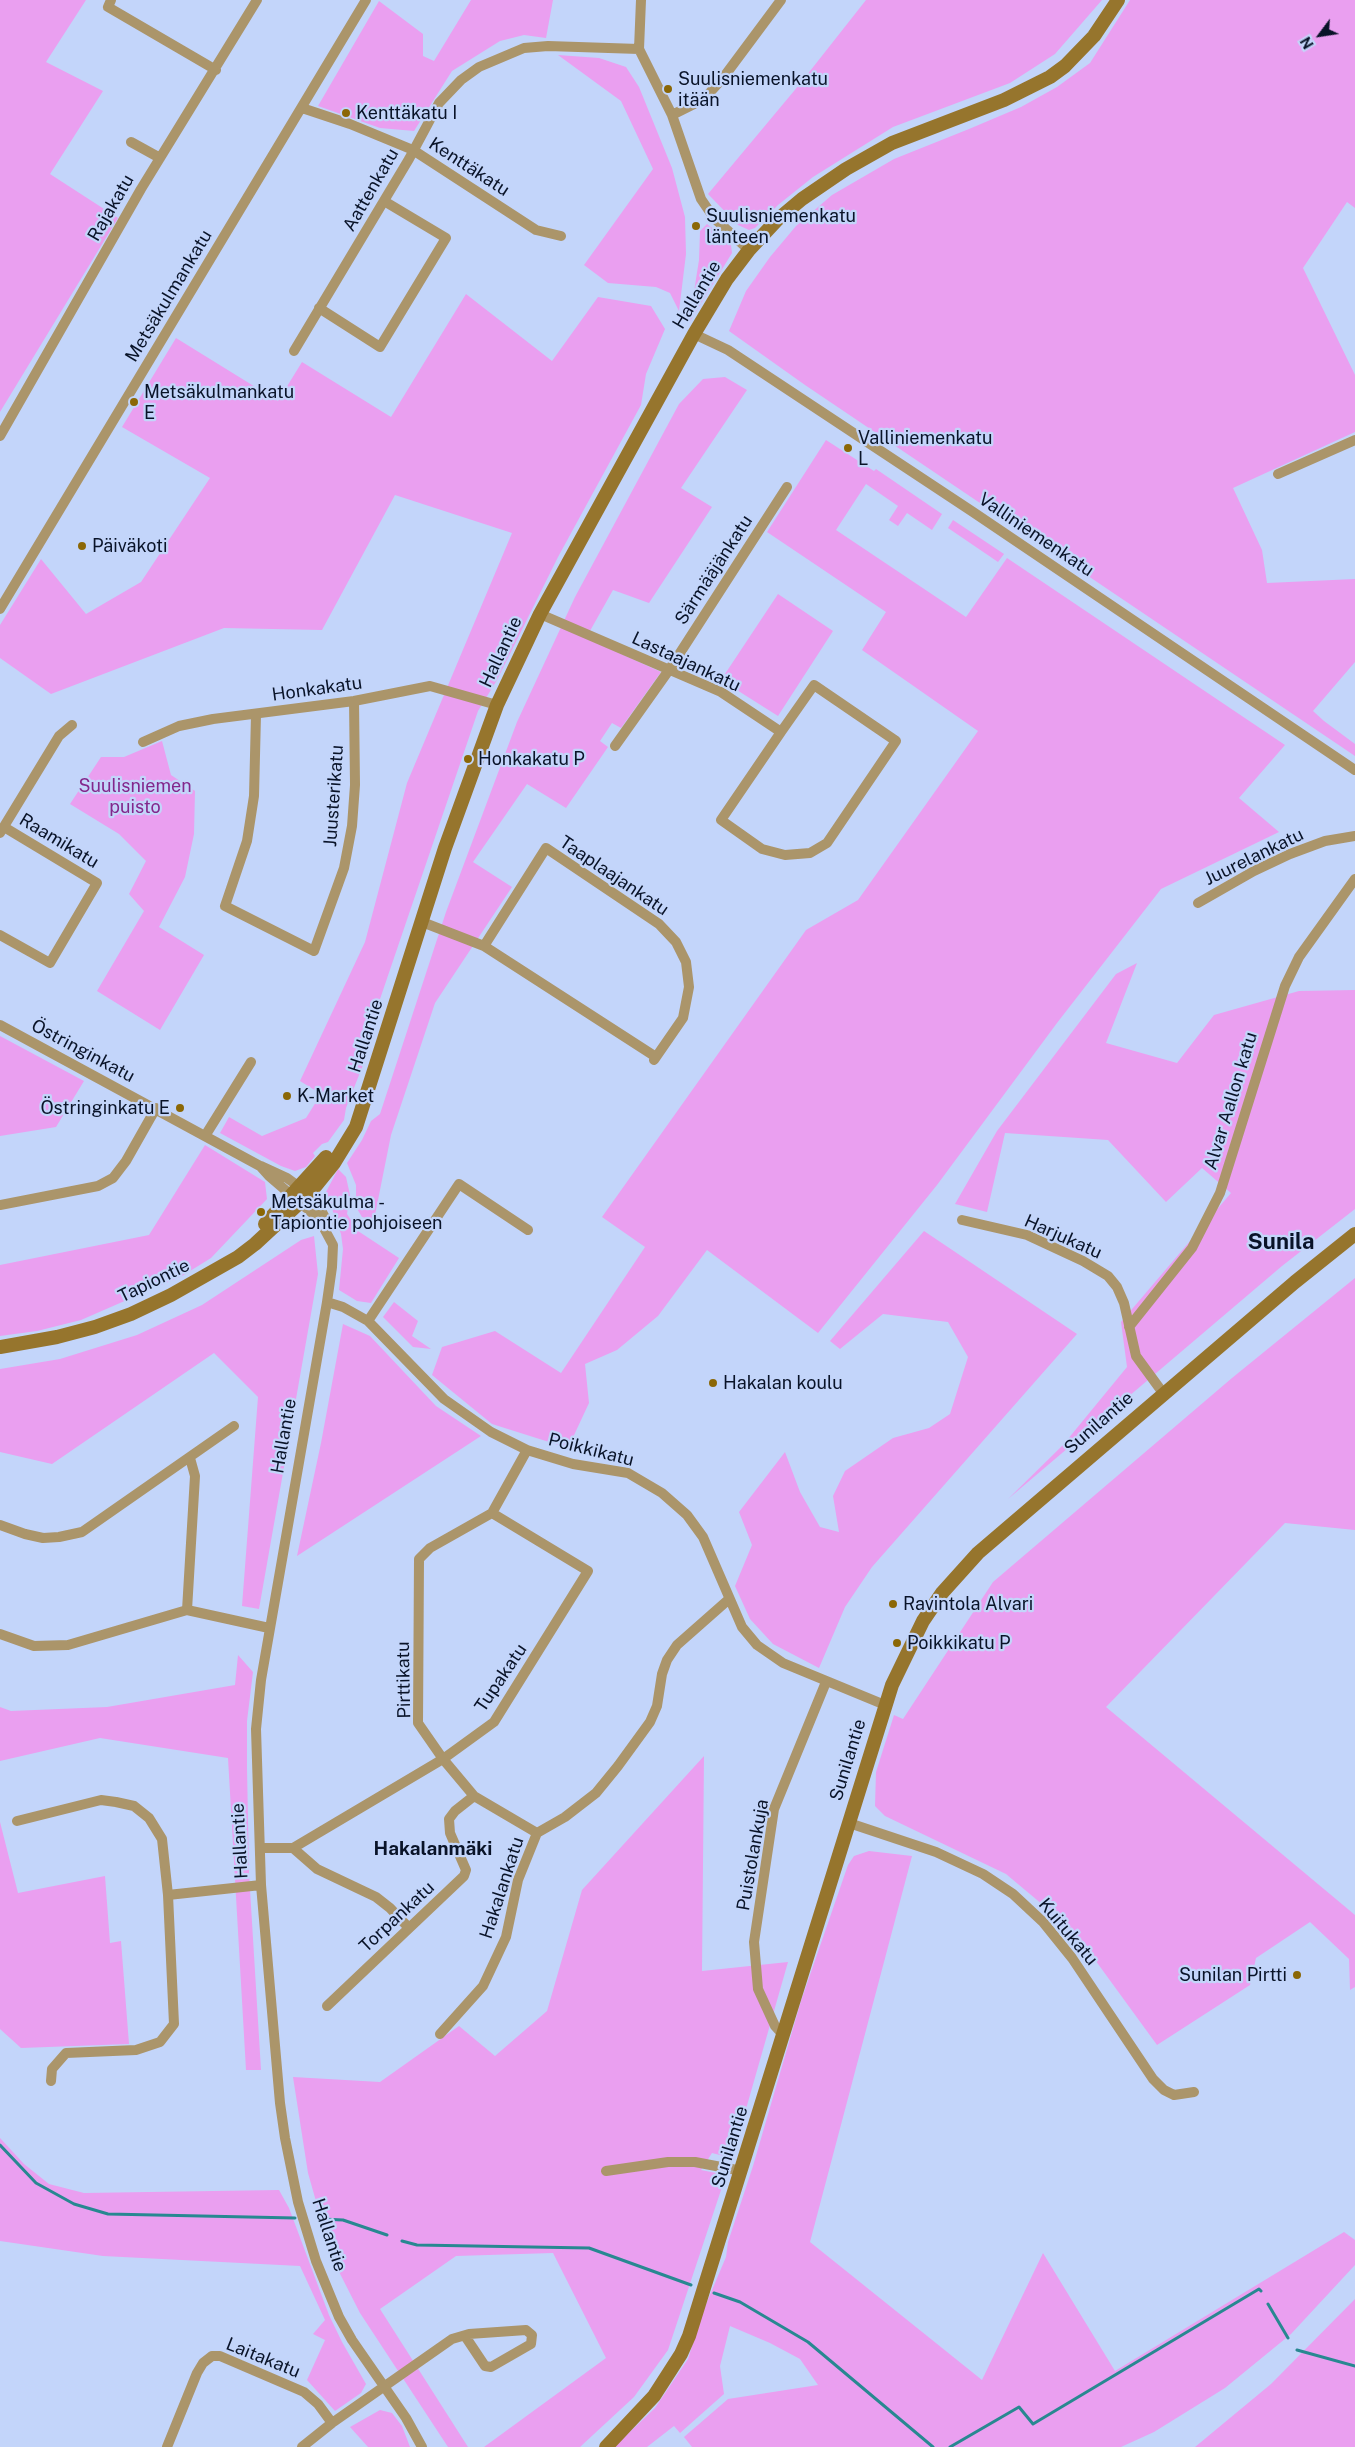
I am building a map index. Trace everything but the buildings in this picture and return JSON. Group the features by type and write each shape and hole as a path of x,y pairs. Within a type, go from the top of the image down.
{"street":[{"name":"Rajakatu","path":"0,436 160,158 216,70 257,0"},
{"name":"Metsäkulmankatu","path":"0,609 366,0"},
{"path":"640,0 640,49 672,115 701,199 714,218 749,250"},
{"path":"672,115 704,99 723,78 781,0"},
{"name":"Hallantie","path":"422,2447 406,2418 352,2340 339,2317 322,2276 298,2202 280,2103 261,1885 256,1729 269,1628 327,1302 333,1244 319,1219 300,1194 343,1135 366,1098 445,848 497,705 540,614 694,334 727,279 749,250 802,199 865,157 918,132 1004,100 1050,77 1065,66 1094,36 1118,0"},
{"path":"110,3 216,70"},
{"name":"Aattenkatu","path":"294,351 384,201 439,104 456,86 479,67 524,48 548,46 640,49"},
{"name":"Kenttäkatu","path":"302,108 350,124 413,150 536,230 560,236"},
{"path":"131,142 160,158"},
{"path":"319,308 380,347 441,247 446,238 384,201"},
{"name":"Valliniemenkatu","path":"694,334 728,350 973,512 1355,770"},
{"path":"1278,474 1355,440"},
{"name":"Särmääjänkatu","path":"615,746 669,670 787,487"},
{"name":"Lastaajankatu","path":"540,614 721,692 781,732"},
{"path":"814,685 896,741 827,843 810,854 785,855 762,849 721,820 781,732 814,685"},
{"name":"Honkakatu","path":"143,742 179,726 213,719 354,701 430,686 497,705"},
{"name":"Juusterikatu","path":"256,715 254,796 247,841 225,906 314,951 344,868 352,826 355,785 354,701"},
{"path":"2,830 59,736 72,725"},
{"name":"Raamikatu","path":"0,935 50,963 97,883 2,830"},
{"name":"Juurelankatu","path":"1198,903 1254,871 1290,854 1325,841 1355,836"},
{"name":"Taaplaajankatu","path":"422,922 484,946 655,1058 683,1018 689,987 686,962 676,942 659,924 546,848 484,946"},
{"name":"Alvar Aallon katu","path":"1129,1327 1192,1248 1220,1193 1286,986 1299,958 1355,879"},
{"name":"Östringinkatu","path":"0,1025 260,1166 300,1194"},
{"path":"205,1136 251,1062"},
{"path":"0,1204 98,1186 113,1178 126,1161 156,1108"},
{"path":"368,1321 459,1184 528,1230"},
{"name":"Tapiontie","path":"0,1348 57,1337 95,1327 131,1314 209,1274 300,1194"},
{"name":"Harjukatu","path":"962,1220 1027,1235 1083,1261 1108,1276 1117,1287 1124,1303 1136,1356 1163,1393"},
{"name":"Sunilantie","path":"606,2447 654,2396 681,2354 702,2300 885,1705 908,1648 923,1621 959,1572 1007,1527 1163,1393 1355,1234"},
{"name":"Poikkikatu","path":"327,1302 342,1307 368,1321 444,1399 491,1432 527,1450 573,1464 628,1473 662,1493 686,1515 703,1537 714,1560 728,1600 742,1627 757,1645 782,1663 885,1705"},
{"path":"0,1525 24,1534 43,1538 82,1532 234,1426"},
{"path":"492,1513 527,1450"},
{"path":"187,1610 196,1476 190,1458"},
{"name":"Tupakatu","path":"293,1848 443,1759 494,1722 588,1571 492,1513"},
{"name":"Pirttikatu","path":"492,1513 430,1548 419,1559 418,1723 443,1759 474,1796 537,1833"},
{"name":"Hakalankatu","path":"440,2034 483,1986 506,1937 518,1880 537,1833 566,1817 596,1793 650,1722 657,1706 662,1674 667,1660 677,1645 728,1600"},
{"path":"0,1634 34,1646 68,1645 187,1610 269,1628"},
{"name":"Puistolankuja","path":"784,2036 775,2026 758,1989 754,1942 774,1808 826,1682"},
{"name":"Torpankatu","path":"327,2006 464,1876 466,1870 450,1833 449,1819 455,1811 474,1796"},
{"path":"17,1821 101,1800 134,1806 149,1818 162,1839 168,1895 174,2024 160,2042 136,2050 66,2053 52,2069 52,2081"},
{"name":"Kuitukatu","path":"848,1823 936,1852 983,1874 1013,1894 1043,1922 1072,1958 1153,2079 1164,2090 1174,2095 1194,2092"},
{"path":"260,1848 293,1848 317,1869 376,1897 390,1908 409,1928"},
{"path":"168,1895 261,1885"},
{"path":"606,2171 668,2162 695,2162 742,2171"},
{"path":"302,2447 332,2423 385,2388 452,2339 465,2336 526,2330 532,2335 531,2344 491,2367 485,2366 465,2336"},
{"name":"Laitakatu","path":"167,2447 197,2373 203,2363 212,2356 220,2356 304,2392 318,2404 332,2423"}],"green space":[{"path":"0,0 86,0 46,62 103,91 50,174 118,218 0,412"},
{"path":"471,0 553,0 546,38 524,35 500,41 452,71 414,131 380,128 318,106 379,1 423,34 423,56 434,61"},
{"path":"866,0 1102,0 1055,54 1010,83 893,127 813,177 778,205 755,228 749,230 738,225 708,194 799,85"},
{"path":"1130,0 1355,0 1355,208 1347,202 1303,268 1355,375 1355,432 1233,488 1262,550 1267,583 1355,579 1355,662 1313,711 1355,744 1355,756 805,385 729,331 746,291 770,257 796,226 832,195 894,159 1021,107 1057,87 1090,63"},
{"path":"558,55 599,58 626,67 639,87 672,168 685,217 686,254 679,311 670,293 656,287 608,283 584,265 653,169 621,101"},
{"path":"707,224 731,245 732,253 689,323 699,260 700,231"},
{"path":"466,294 552,361 598,297 651,306 665,329 646,374 641,405 558,557 497,680 478,711 379,1002 363,1065 346,1108 344,1120 328,1142 322,1144 313,1153 315,1156 306,1167 295,1171 281,1166 220,1133 229,1117 262,1136 306,1118 321,1094 300,1081 365,942 407,783 512,533 395,495 322,630 224,628 51,694 0,658 0,625 41,559 86,614 141,582 210,478 122,427 176,338 278,401 302,362 391,417"},
{"path":"725,377 747,390 681,488 712,507 649,603 613,590 586,638 661,672 621,728 612,723 600,741 608,747 566,808 527,784 473,862 512,887 435,1003 391,1135 374,1220 362,1217 356,1207 356,1185 347,1163 362,1140 371,1121 380,1114 446,912 517,722 575,597 679,404 703,379"},
{"path":"826,440 874,471 876,469 942,514 932,530 907,513 898,526 889,520 898,506 866,484 836,530 966,617 1007,558 1285,745 1239,798 1279,832 1161,889 1057,1023 937,1185 818,1333 707,1250 658,1316 617,1350 585,1364 589,1403 568,1448 492,1424 432,1375 442,1347 495,1331 561,1373 645,1247 602,1217 806,930 858,900 978,731 862,650 886,612 767,532"},
{"path":"953,520 1004,554 998,562 948,528"},
{"path":"778,594 833,631 778,716 721,680"},
{"name":"Suulisniemen puisto","path":"162,741 171,775 195,791 194,834 185,877 159,927 204,955 160,1030 97,991 144,911 129,894 146,861 119,834 70,804 101,757 124,757"},
{"path":"1137,963 1106,1043 1177,1063 1214,1015 1299,991 1355,990 1355,1209 1282,1266 1008,1499 1063,1445 1127,1367 1121,1322 1231,1193 1202,1168 1166,1202 1108,1140 1005,1133 987,1212 955,1204 997,1131 1116,974"},
{"path":"0,1036 84,1081 56,1127 0,1136"},
{"path":"205,1145 265,1182 267,1199 211,1258 182,1276 81,1320 37,1331 0,1336 0,1265 149,1235"},
{"path":"338,1169 346,1177 350,1195 347,1214 358,1231 399,1258 371,1303 357,1301 339,1290 343,1249 341,1234 326,1192"},
{"path":"924,1231 1077,1334 872,1567 845,1607 819,1668 773,1644 750,1619 735,1586 752,1545 739,1512 785,1452 800,1492 820,1527 839,1532 833,1496 845,1471 893,1438 929,1428 950,1414 968,1357 948,1322 883,1314 840,1349 830,1341"},
{"path":"314,1236 318,1274 259,1609 242,1606 258,1397 214,1353 52,1464 0,1452 0,1369 60,1359 137,1335 202,1305 301,1240"},
{"path":"1355,1278 1355,1530 1285,1523 1106,1707 1355,1915 1355,1987 1350,1990 1349,1959 1310,1922 1256,1958 1250,1985 1157,2045 1074,1931 1006,1874 885,1816 875,1806 876,1772 894,1715 903,1719 993,1582 1232,1378"},
{"path":"394,1302 418,1321 412,1336 431,1349 413,1347 383,1317"},
{"path":"343,1324 370,1336 436,1406 481,1436 297,1556 321,1443"},
{"path":"238,1655 253,1672 247,1721 249,1873 261,2070 246,2070 228,1758 100,1738 0,1761 0,1707 11,1711 107,1707 235,1685"},
{"path":"704,1756 702,1971 788,1962 732,2158 712,2153 701,2170 726,2175 668,2350 634,2397 580,2447 484,2447 606,2358 553,2253 456,2256 380,2309 468,2447 448,2447 360,2313 332,2258 308,2173 293,2077 380,2082 459,2026 495,2056 547,2011 582,1890"},
{"path":"0,1822 18,1893 105,1876 110,1943 121,1941 129,2044 21,2048 0,2029"},
{"path":"869,1851 912,1856 810,2242 982,2380 1043,2253 1115,2371 1344,2232 1355,2240 1355,2265 1291,2334 1225,2388 1154,2432 1121,2447 692,2447 684,2437 728,2399 818,2385 800,2359 770,2343 730,2326 720,2366 724,2394 680,2433 674,2426 647,2447 614,2447 655,2408 688,2359 704,2309 726,2257 728,2242 753,2166 801,2001 848,1865 854,1856"},
{"path":"0,2138 24,2164 49,2184 84,2193 279,2190 289,2208 329,2315 366,2384 361,2393 335,2411 307,2380 325,2340 313,2334 325,2320 300,2266 103,2256 0,2241"},
{"path":"1355,2299 1355,2447 1195,2447 1271,2384"},
{"path":"380,2410 392,2413 402,2426 410,2447 368,2447 350,2427"}],"waterway":[{"path":"0,2145 36,2183 74,2204 108,2214 295,2218"},
{"path":"322,2219 343,2220 387,2235"},
{"path":"402,2241 417,2245 589,2248 691,2285"},
{"path":"950,2447 1019,2407 1033,2424 1259,2289 1261,2291"},
{"path":"714,2293 740,2302 808,2342 933,2447"},
{"path":"1268,2304 1288,2338"},
{"path":"1297,2350 1355,2366"}],"place":[{"name":"Suulisniemenkatu itään","path":"668,89"},
{"name":"Kenttäkatu I","path":"346,113"},
{"name":"Suulisniemenkatu länteen","path":"696,226"},
{"name":"Metsäkulmankatu E","path":"134,402"},
{"name":"Valliniemenkatu L","path":"848,448"},
{"name":"Päiväkoti","path":"82,546"},
{"name":"Honkakatu P","path":"468,759"},
{"name":"K-Market","path":"287,1096"},
{"name":"Östringinkatu E","path":"180,1108"},
{"name":"Metsäkulma - Tapiontie pohjoiseen","path":"261,1212"},
{"name":"Hakalan koulu","path":"713,1383"},
{"name":"Ravintola Alvari","path":"893,1604"},
{"name":"Poikkikatu P","path":"897,1643"},
{"name":"Sunilan Pirtti","path":"1297,1975"}],"district":[{"name":"Sunila","path":"1281,1242"},
{"name":"Hakalanmäki","path":"433,1849"}]}
